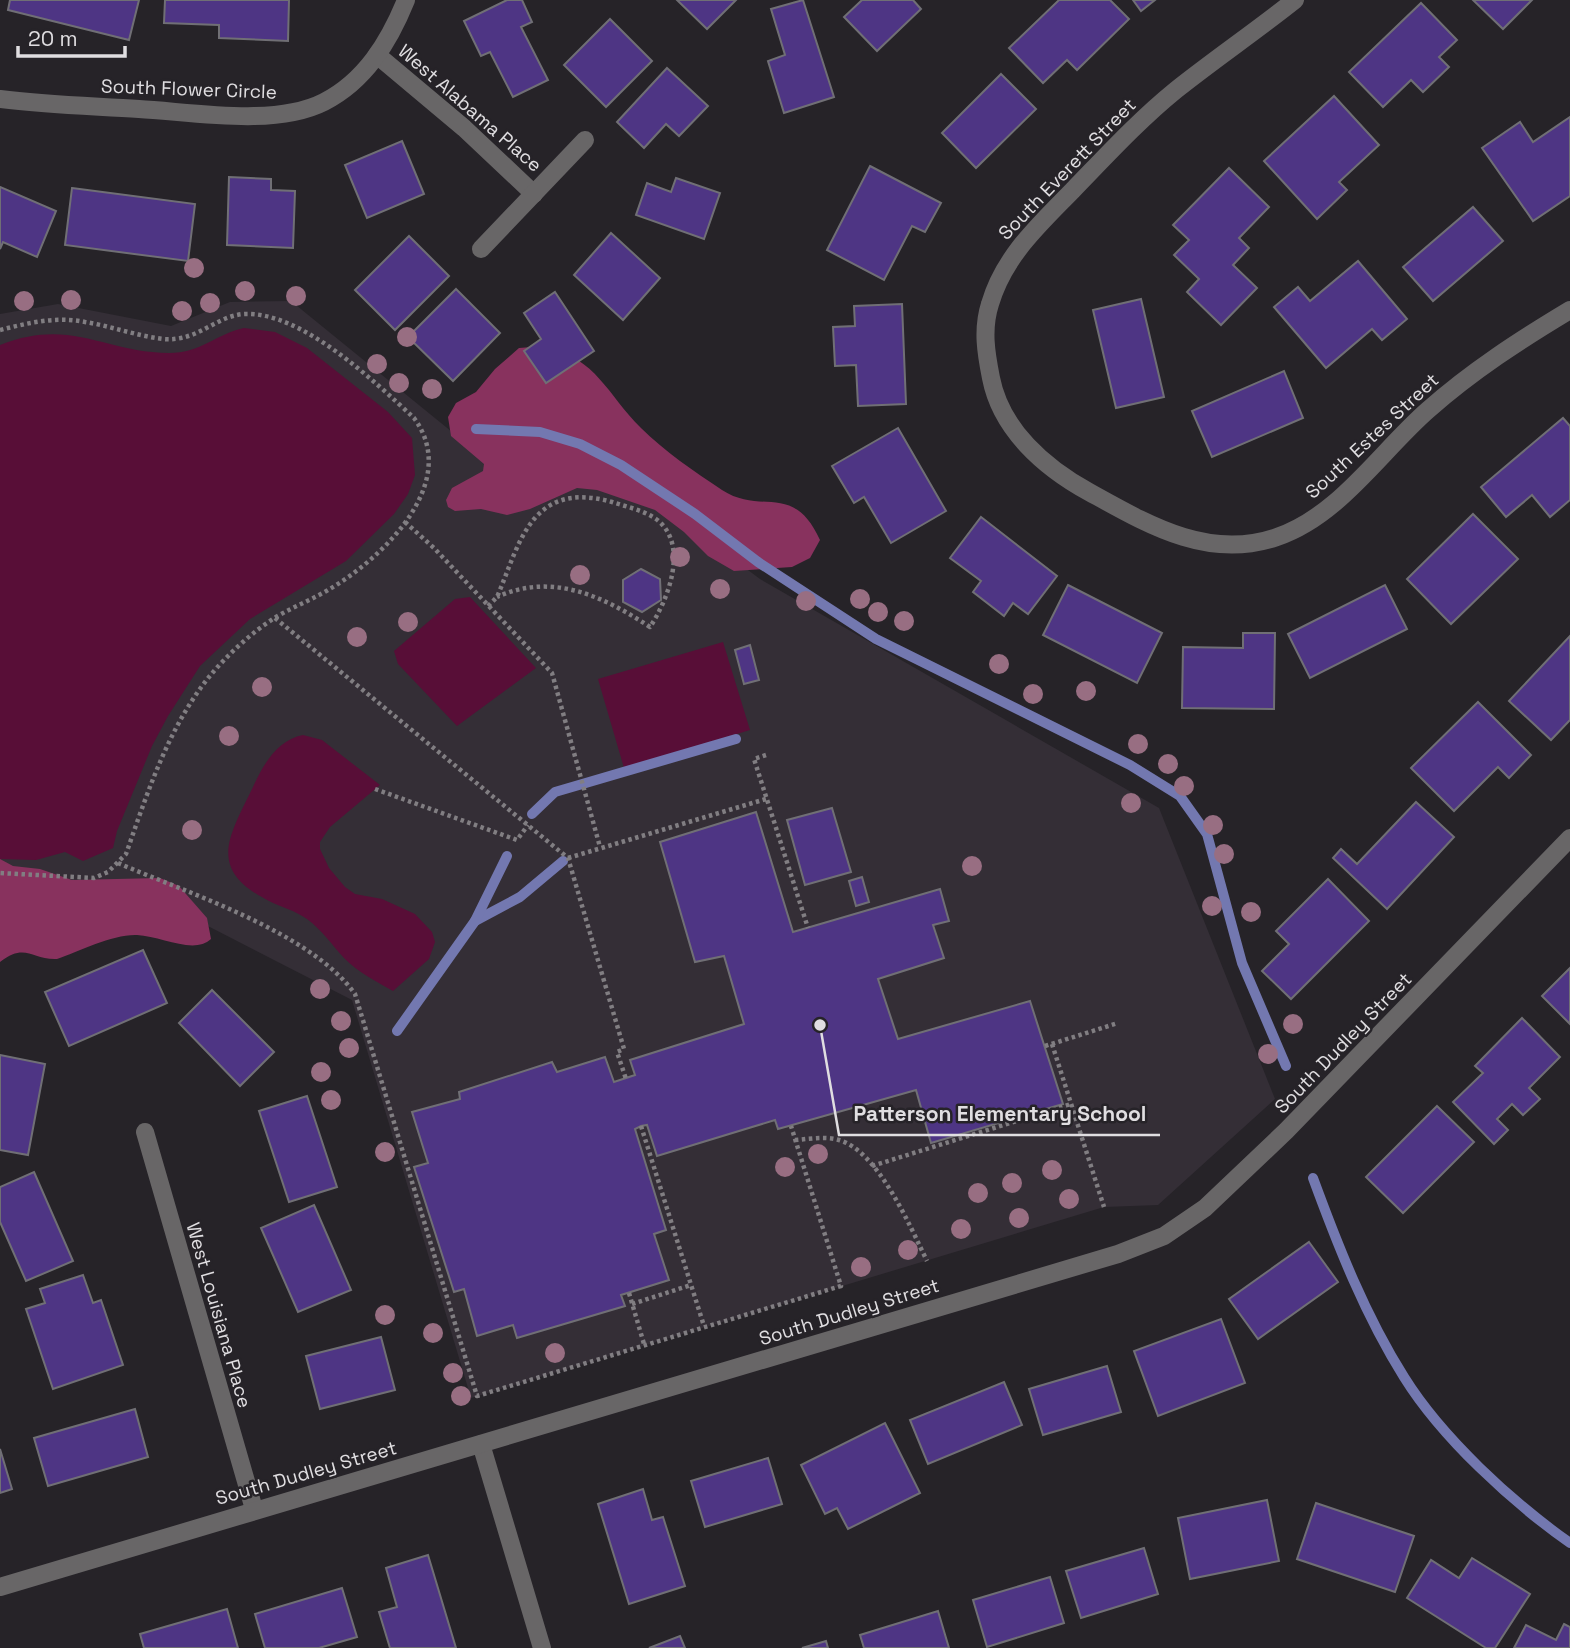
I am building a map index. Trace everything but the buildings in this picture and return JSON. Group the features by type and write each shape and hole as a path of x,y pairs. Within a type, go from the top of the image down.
{"street":[{"name":"South Flower Circle","path":"0,99 222,114 284,113 315,106 340,93 377,55 406,0"},
{"name":"South Everett Street","path":"1039,459 997,400 986,349 989,306 1009,259 1138,124 1175,91 1295,0"},
{"name":"West Alabama Place","path":"377,55 534,194"},
{"name":"West Alabama Place","path":"481,249 585,140"},
{"name":"South Estes Street","path":"1039,459 1073,483 1177,536 1227,545 1275,538 1326,509 1387,447 1470,374 1570,310"},
{"name":"South Dudley Street","path":"0,1587 254,1509 1118,1254 1171,1232 1205,1208 1286,1131 1570,838"},
{"name":"West Louisiana Place","path":"145,1132 254,1509"},
{"path":"481,1444 542,1648"}],"path":[{"path":"0,330 55,319 83,321 166,339 187,338 243,314 279,318 297,326 397,402 424,432 430,460 429,478 420,501 405,522 354,572 330,590 275,618 224,661 199,690 165,751 126,854 118,863 94,878 0,873"},
{"path":"488,606 497,597 533,522 558,501 579,496 642,511 659,520 669,537 673,554 672,575 664,606 650,626 614,603 588,593 558,587 515,589 497,597"},
{"path":"405,522 434,548 552,673 600,847"},
{"path":"275,618 568,858 624,1049 617,1052 626,1079"},
{"path":"766,755 754,759 808,928"},
{"path":"375,789 517,840 527,825"},
{"path":"568,858 766,799"},
{"path":"118,863 246,918 295,943 329,966 355,994 477,1396 841,1286 791,1126"},
{"path":"1045,1046 1118,1023"},
{"path":"1052,1044 1104,1207"},
{"path":"872,1166 1071,1104"},
{"path":"641,1126 704,1326"},
{"path":"795,1140 840,1140 852,1146 890,1190 927,1261"},
{"path":"632,1304 691,1285"},
{"path":"629,1293 644,1344"}],"shaded area":[{"path":"291,301 473,449 661,505 760,579 1159,808 1275,1099 1158,1205 1104,1207 471,1398 352,1000 134,888 0,889 0,314 58,304 171,326 230,302"},
{"path":"244,328 275,332 307,348 388,412 412,438 415,475 408,494 394,514 346,561 250,619 200,666 152,746 117,831 113,848 83,861 65,852 36,860 0,859 0,345 25,337 48,334 87,338 146,352 169,353 199,347"},
{"path":"545,346 563,352 589,369 650,437 722,490 750,500 788,505 799,511 810,522 820,540 810,558 792,567 734,571 708,556 684,532 655,510 597,490 577,488 530,509 507,515 481,509 455,511 448,507 446,500 452,488 483,471 484,464 451,436 448,417 456,403 476,392 495,369 519,348"},
{"path":"470,597 536,668 457,726 398,664 394,651 455,599"},
{"path":"723,642 750,730 624,768 598,679"},
{"path":"303,735 322,740 380,785 330,827 320,842 320,849 329,868 345,887 355,894 382,899 415,914 432,932 435,942 429,959 393,991 349,963 307,919 249,889 237,877 230,864 228,851 231,837 261,770 278,748"},
{"path":"0,859 13,866 40,869 72,880 160,878 179,886 207,918 211,939 196,945 186,945 128,935 57,959 16,953 0,962"}],"waterway":[{"path":"476,429 540,432 580,444 621,465 695,514 758,562 876,639 1130,765 1180,796 1207,834 1242,963 1286,1066"},
{"path":"532,814 555,792 736,739"},
{"path":"397,1031 475,921 507,856"},
{"path":"475,921 520,897 563,861"},
{"path":"1313,1178 1365,1305 1390,1353 1420,1400 1479,1468 1570,1543"}],"place":[{"name":"Patterson Elementary School","path":"820,1025"}]}
